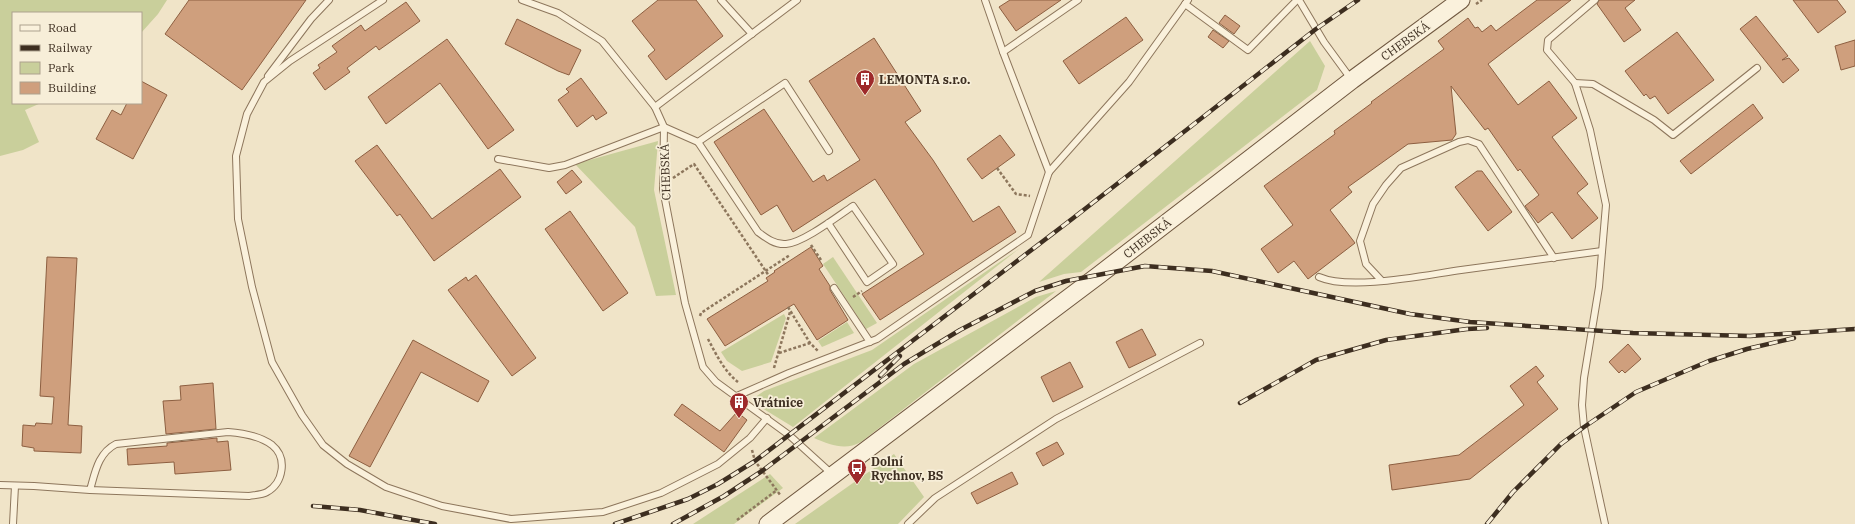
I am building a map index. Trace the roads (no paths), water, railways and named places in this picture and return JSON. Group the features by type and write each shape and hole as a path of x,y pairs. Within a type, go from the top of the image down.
{"street":[{"name":"CHEBSKÁ","path":"768,524 1099,275 1352,80 1461,0"}],"lane":[{"path":"329,0 310,19 264,82 247,114 236,156 238,219 252,288 272,362 302,415 323,445 347,464 386,487 442,506 511,518 603,512 661,493 718,464 750,438 767,418"},
{"path":"264,82 290,61 383,0"},
{"name":"CHEBSKÁ","path":"522,0 558,13 602,41 655,107 664,127 664,185 686,303 703,367 716,382 767,418 798,443 833,475"},
{"path":"721,0 752,34"},
{"path":"655,107 797,0"},
{"path":"985,0 1003,52 1049,172"},
{"path":"1003,52 1078,0"},
{"path":"736,396 789,372 870,342 1028,235 1049,172 1129,82 1187,2 1248,50 1298,0 1324,42 1352,80"},
{"path":"1594,0 1548,40 1547,50 1575,83 1590,130 1606,205 1593,331 1584,378 1582,405 1584,427 1605,524"},
{"path":"1575,83 1593,84 1654,120 1673,135 1757,68"},
{"path":"698,142 785,83 829,151"},
{"path":"498,159 533,166 549,168 557,167 664,127 698,142 758,232 768,240 780,244 795,242 828,223 853,206 893,264 867,282 828,223"},
{"path":"1381,280 1366,264 1360,240 1373,204 1386,185 1401,168 1460,142 1468,140 1479,144 1554,258"},
{"path":"1319,277 1347,283 1381,280 1602,251"},
{"path":"834,288 870,342"},
{"path":"908,524 935,498 1056,419 1200,343"},
{"path":"0,485 90,490 259,495 266,493 279,480 282,467 279,455 272,445 244,434 228,432 116,444 110,447 101,457 90,490"},
{"path":"13,524 14,486"}],"railway":[{"path":"615,524 688,499 718,484 755,461 1072,219 1316,29 1358,0"},
{"path":"673,524 724,496 762,471 904,364 960,330 1035,291 1066,281 1145,266 1212,271 1410,314 1470,322 1633,333 1750,336 1855,329"},
{"path":"1240,403 1316,360 1386,340 1467,329 1487,328"},
{"path":"1487,524 1513,492 1561,444 1636,392 1709,361 1747,349 1794,338"},
{"path":"880,376 900,356"},
{"path":"313,506 360,510 435,524"}],"place":[{"name":"LEMONTA s.r.o.","path":"865,96"},
{"name":"Vrátnice","path":"739,419"},
{"name":"Dolní Rychnov, BS","path":"857,485"}]}
